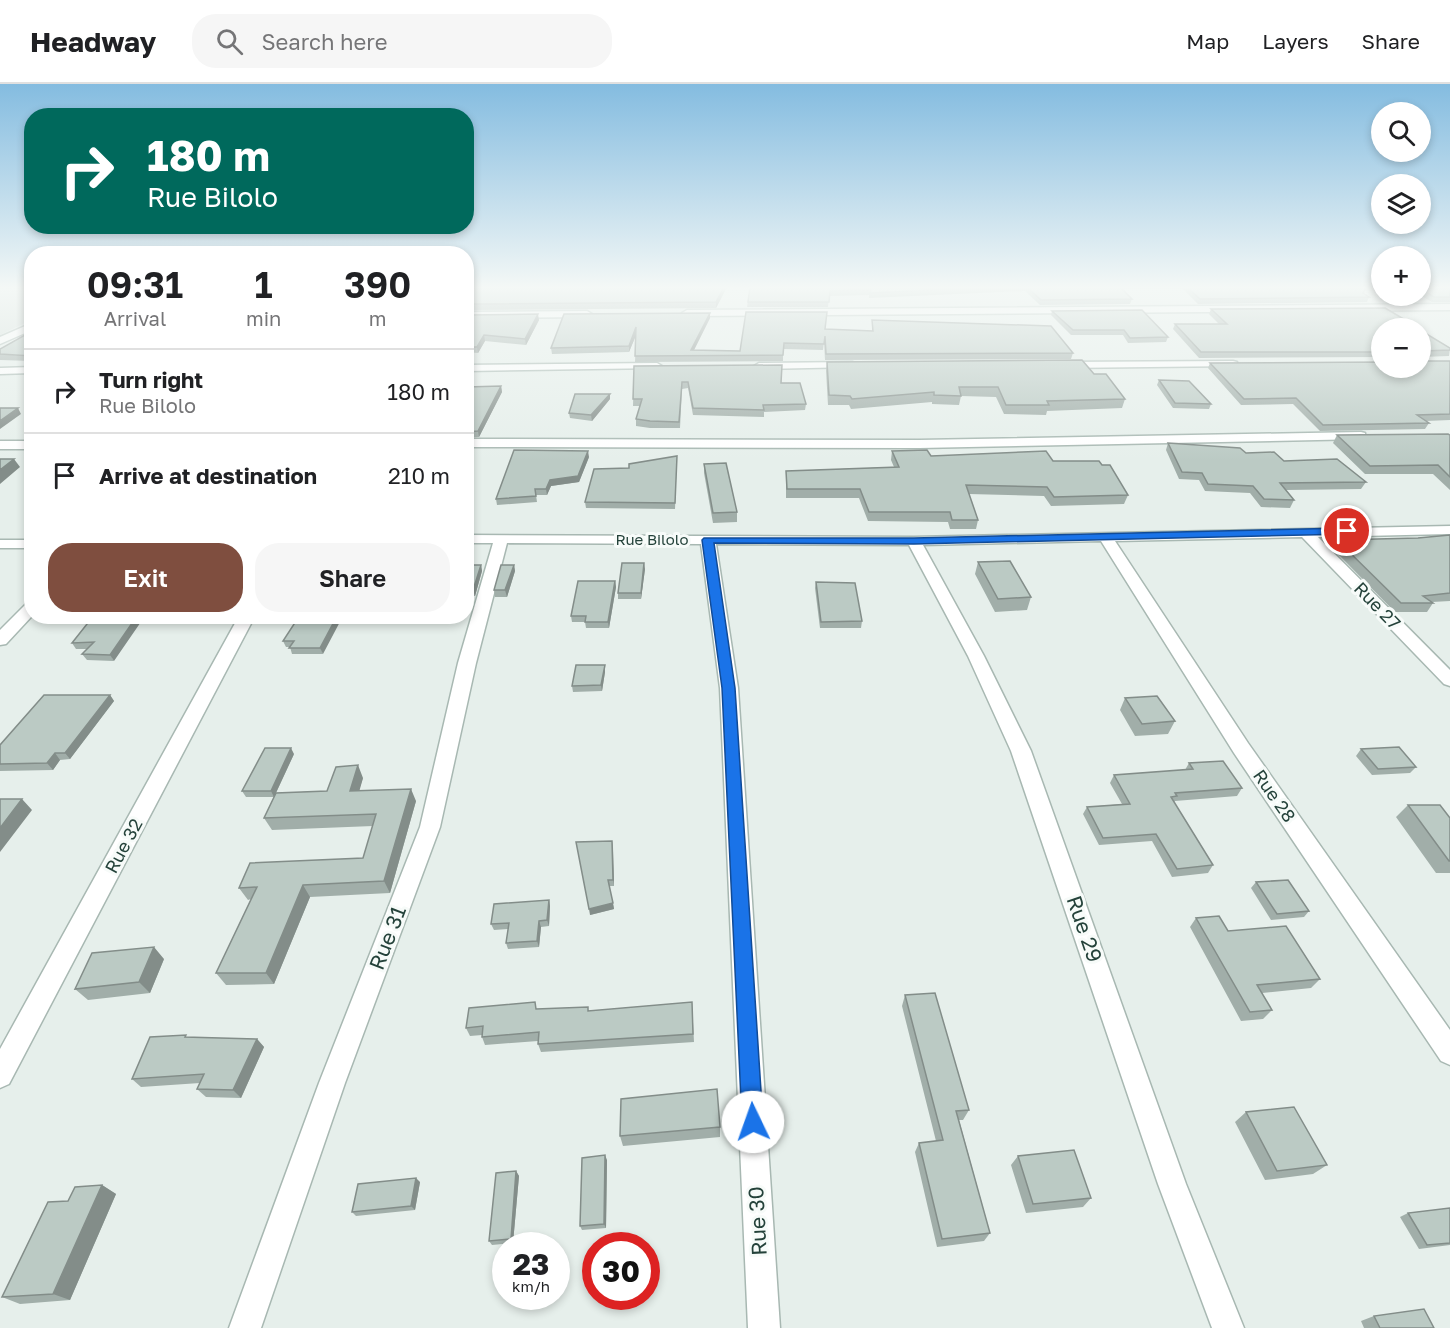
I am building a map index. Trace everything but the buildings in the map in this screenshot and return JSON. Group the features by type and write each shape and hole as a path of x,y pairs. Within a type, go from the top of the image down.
{"street":[{"path":"1047,365 1247,364"},
{"path":"753,366 861,365"},
{"path":"474,368 670,366"},
{"path":"0,370 24,370"},
{"path":"474,443 907,444 1379,436"},
{"path":"0,445 24,445"},
{"name":"Rue Bilolo","path":"474,539 914,541 1450,530"},
{"name":"Rue 27","path":"1305,532 1450,680"},
{"name":"Rue 28","path":"1105,536 1241,748 1450,1052"},
{"name":"Rue 31","path":"245,1328 332,1083 430,827 467,663 501,539"},
{"name":"Rue 30","path":"708,540 729,688 764,1328"},
{"name":"Rue 29","path":"914,541 976,656 1021,751 1172,1184 1228,1328"},
{"path":"0,544 24,544"},
{"path":"0,640 24,615"},
{"name":"Rue 32","path":"0,1075 243,624"}],"route":[{"path":"753,1122 729,688 708,540 914,541 1347,531"}]}
